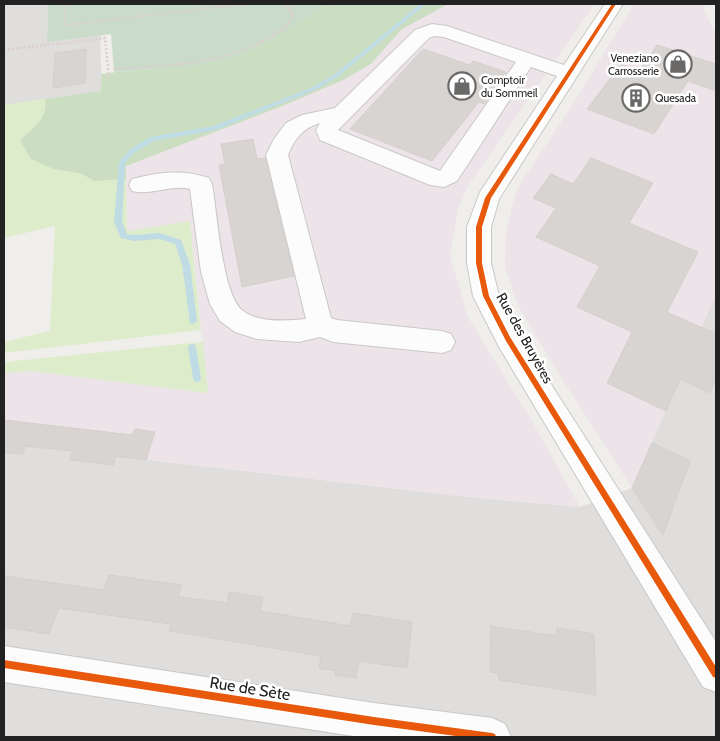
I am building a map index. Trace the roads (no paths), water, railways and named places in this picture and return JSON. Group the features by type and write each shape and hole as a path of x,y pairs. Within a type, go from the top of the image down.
{"street":[{"name":"Rue des Bruyères","path":"614,4 488,198 479,227 480,263 486,296 508,339 716,674"},
{"path":"527,59 449,176 444,179 438,179 328,135 327,130 340,114 422,34 432,30 447,32 527,59 568,74"},
{"path":"340,114 318,116 302,122 289,131 282,141 277,155 320,324 333,331 442,342"},
{"path":"140,185 177,178 190,179 202,184 217,291 230,315 254,329 302,331 314,328 320,324"},
{"name":"Rue de Sète","path":"4,664 374,721 492,737"}],"waterway":[{"path":"193,321 186,264 178,242 159,236 134,238 124,236 118,222 122,162 132,151 152,139 214,128 313,89 337,75 423,4"},
{"path":"192,348 197,378"}],"place":[{"name":"Veneziano Carrosserie","path":"678,64"},
{"name":"Comptoir du Sommeil","path":"462,86"},
{"name":"Quesada","path":"636,98"}]}
